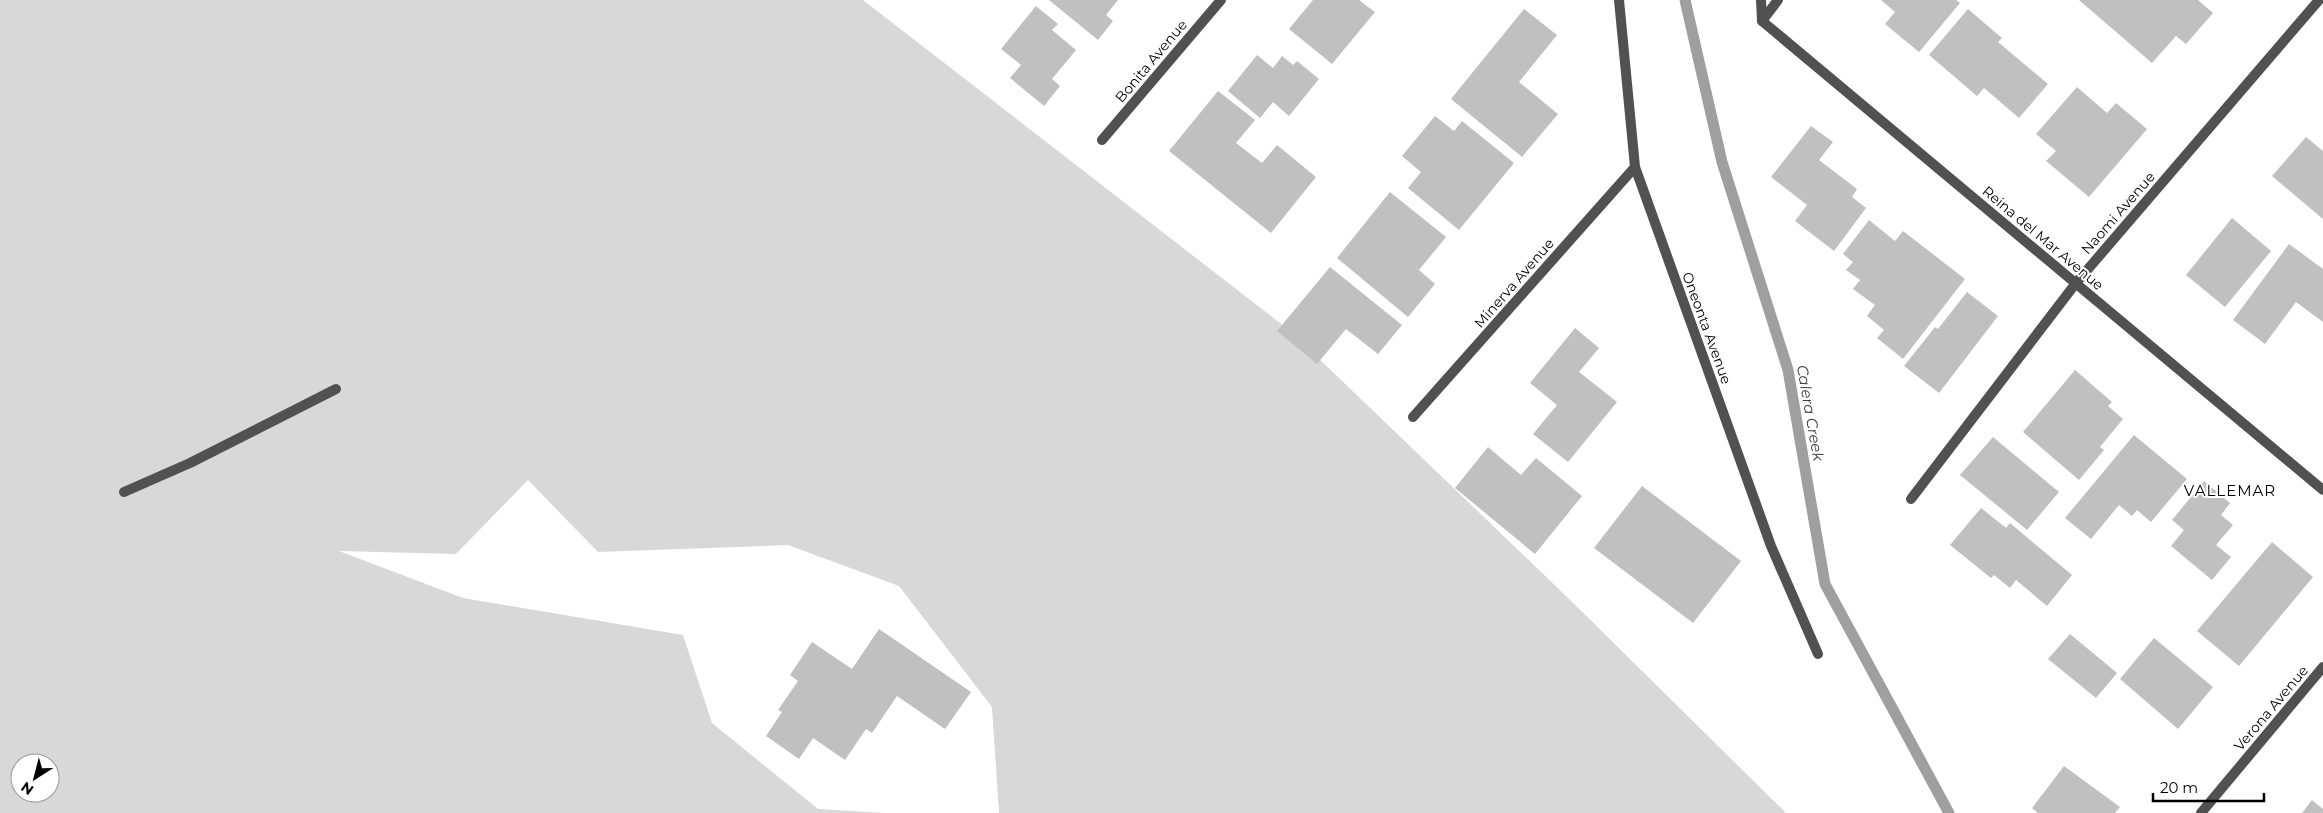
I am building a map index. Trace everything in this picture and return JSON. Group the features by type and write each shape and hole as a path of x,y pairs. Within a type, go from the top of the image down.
{"street":[{"name":"Bonita Avenue","path":"1102,140 1221,0"},
{"name":"Oneonta Avenue","path":"1619,0 1635,167 1771,546 1818,654"},
{"path":"1761,0 1762,21"},
{"path":"1762,21 1778,0"},
{"name":"Naomi Avenue","path":"1911,499 2076,283 2319,0"},
{"name":"Reina del Mar Avenue","path":"1762,21 2323,490"},
{"name":"Minerva Avenue","path":"1414,417 1635,167"},
{"path":"124,492 190,463 336,389"},
{"name":"Verona Avenue","path":"2202,813 2323,667"}],"shaded area":[{"path":"0,0 863,0 1289,330 1564,594 1786,813 999,813 992,707 899,586 788,545 598,552 528,480 456,554 339,551 463,598 683,635 712,723 818,809 885,813 0,813"}],"building":[{"path":"1049,0 1118,0 1106,15 1113,21 1098,40"},
{"path":"1313,0 1359,0 1375,12 1332,64 1289,29"},
{"path":"1881,0 1956,0 1960,3 1919,52 1885,24 1895,12"},
{"path":"2079,0 2198,0 2213,13 2186,44 2176,36 2152,63"},
{"path":"1036,6 1058,24 1052,30 1076,50 1052,79 1060,86 1044,106 1010,78 1021,65 1001,49"},
{"path":"1524,9 1557,35 1519,82 1558,114 1522,157 1451,99"},
{"path":"1968,9 2002,38 1998,42 2048,84 2019,118 1984,88 1977,96 1929,55"},
{"path":"1257,55 1273,68 1282,56 1293,65 1297,61 1319,79 1289,116 1273,102 1260,118 1228,91"},
{"path":"2077,87 2107,113 2116,103 2147,129 2089,197 2046,161 2056,151 2036,134"},
{"path":"1218,91 1255,120 1236,143 1262,163 1277,145 1316,177 1271,233 1169,151"},
{"path":"1435,116 1454,131 1462,121 1514,163 1459,230 1408,188 1421,172 1402,156"},
{"path":"1811,126 1833,142 1819,160 1857,189 1852,197 1866,208 1834,251 1795,221 1807,205 1771,177"},
{"path":"2306,137 2323,151 2323,219 2272,176"},
{"path":"1390,192 1446,237 1419,270 1435,284 1408,317 1337,258"},
{"path":"2232,218 2271,251 2225,307 2186,275"},
{"path":"1869,220 1895,241 1903,231 1965,279 1903,359 1877,338 1884,330 1867,316 1875,305 1853,289 1860,280 1846,270 1853,262 1843,254"},
{"path":"2289,244 2323,269 2323,322 2296,302 2265,344 2233,320"},
{"path":"1330,267 1402,325 1378,354 1346,329 1317,364 1277,331"},
{"path":"1967,292 1998,316 1939,393 1904,366 1935,327 1938,329"},
{"path":"1575,328 1599,348 1579,372 1617,402 1568,462 1533,434 1557,405 1530,383"},
{"path":"2075,370 2112,402 2108,406 2123,419 2100,447 2104,450 2079,480 2023,432"},
{"path":"2134,435 2187,479 2151,522 2137,510 2132,516 2119,505 2091,539 2065,518"},
{"path":"1993,437 2059,492 2027,530 1960,475"},
{"path":"1488,447 1521,475 1536,458 1582,496 1535,554 1455,488"},
{"path":"2204,481 2230,503 2221,515 2233,525 2216,545 2231,557 2212,580 2171,546 2184,530 2172,520"},
{"path":"1642,486 1741,561 1693,623 1594,548"},
{"path":"1981,508 2006,528 2010,523 2072,575 2047,606 2016,580 2010,588 1994,575 1991,578 1950,545"},
{"path":"2272,542 2313,577 2239,666 2197,631"},
{"path":"879,629 971,692 945,729 897,696 872,733 866,729 845,760 813,738 799,759 766,736 782,712 778,710 798,681 790,675 812,642 852,669"},
{"path":"2070,634 2117,673 2096,698 2048,659"},
{"path":"2154,638 2213,687 2178,729 2120,679"},
{"path":"2064,766 2120,807 2115,813 2038,813 2032,808"},
{"path":"2312,800 2323,809 2323,813 2302,813"}],"waterway":[{"name":"Calera Creek","path":"1685,0 1722,162 1788,370 1825,584 1949,813"}],"district":[{"name":"VALLEMAR","path":"2230,491"}]}
